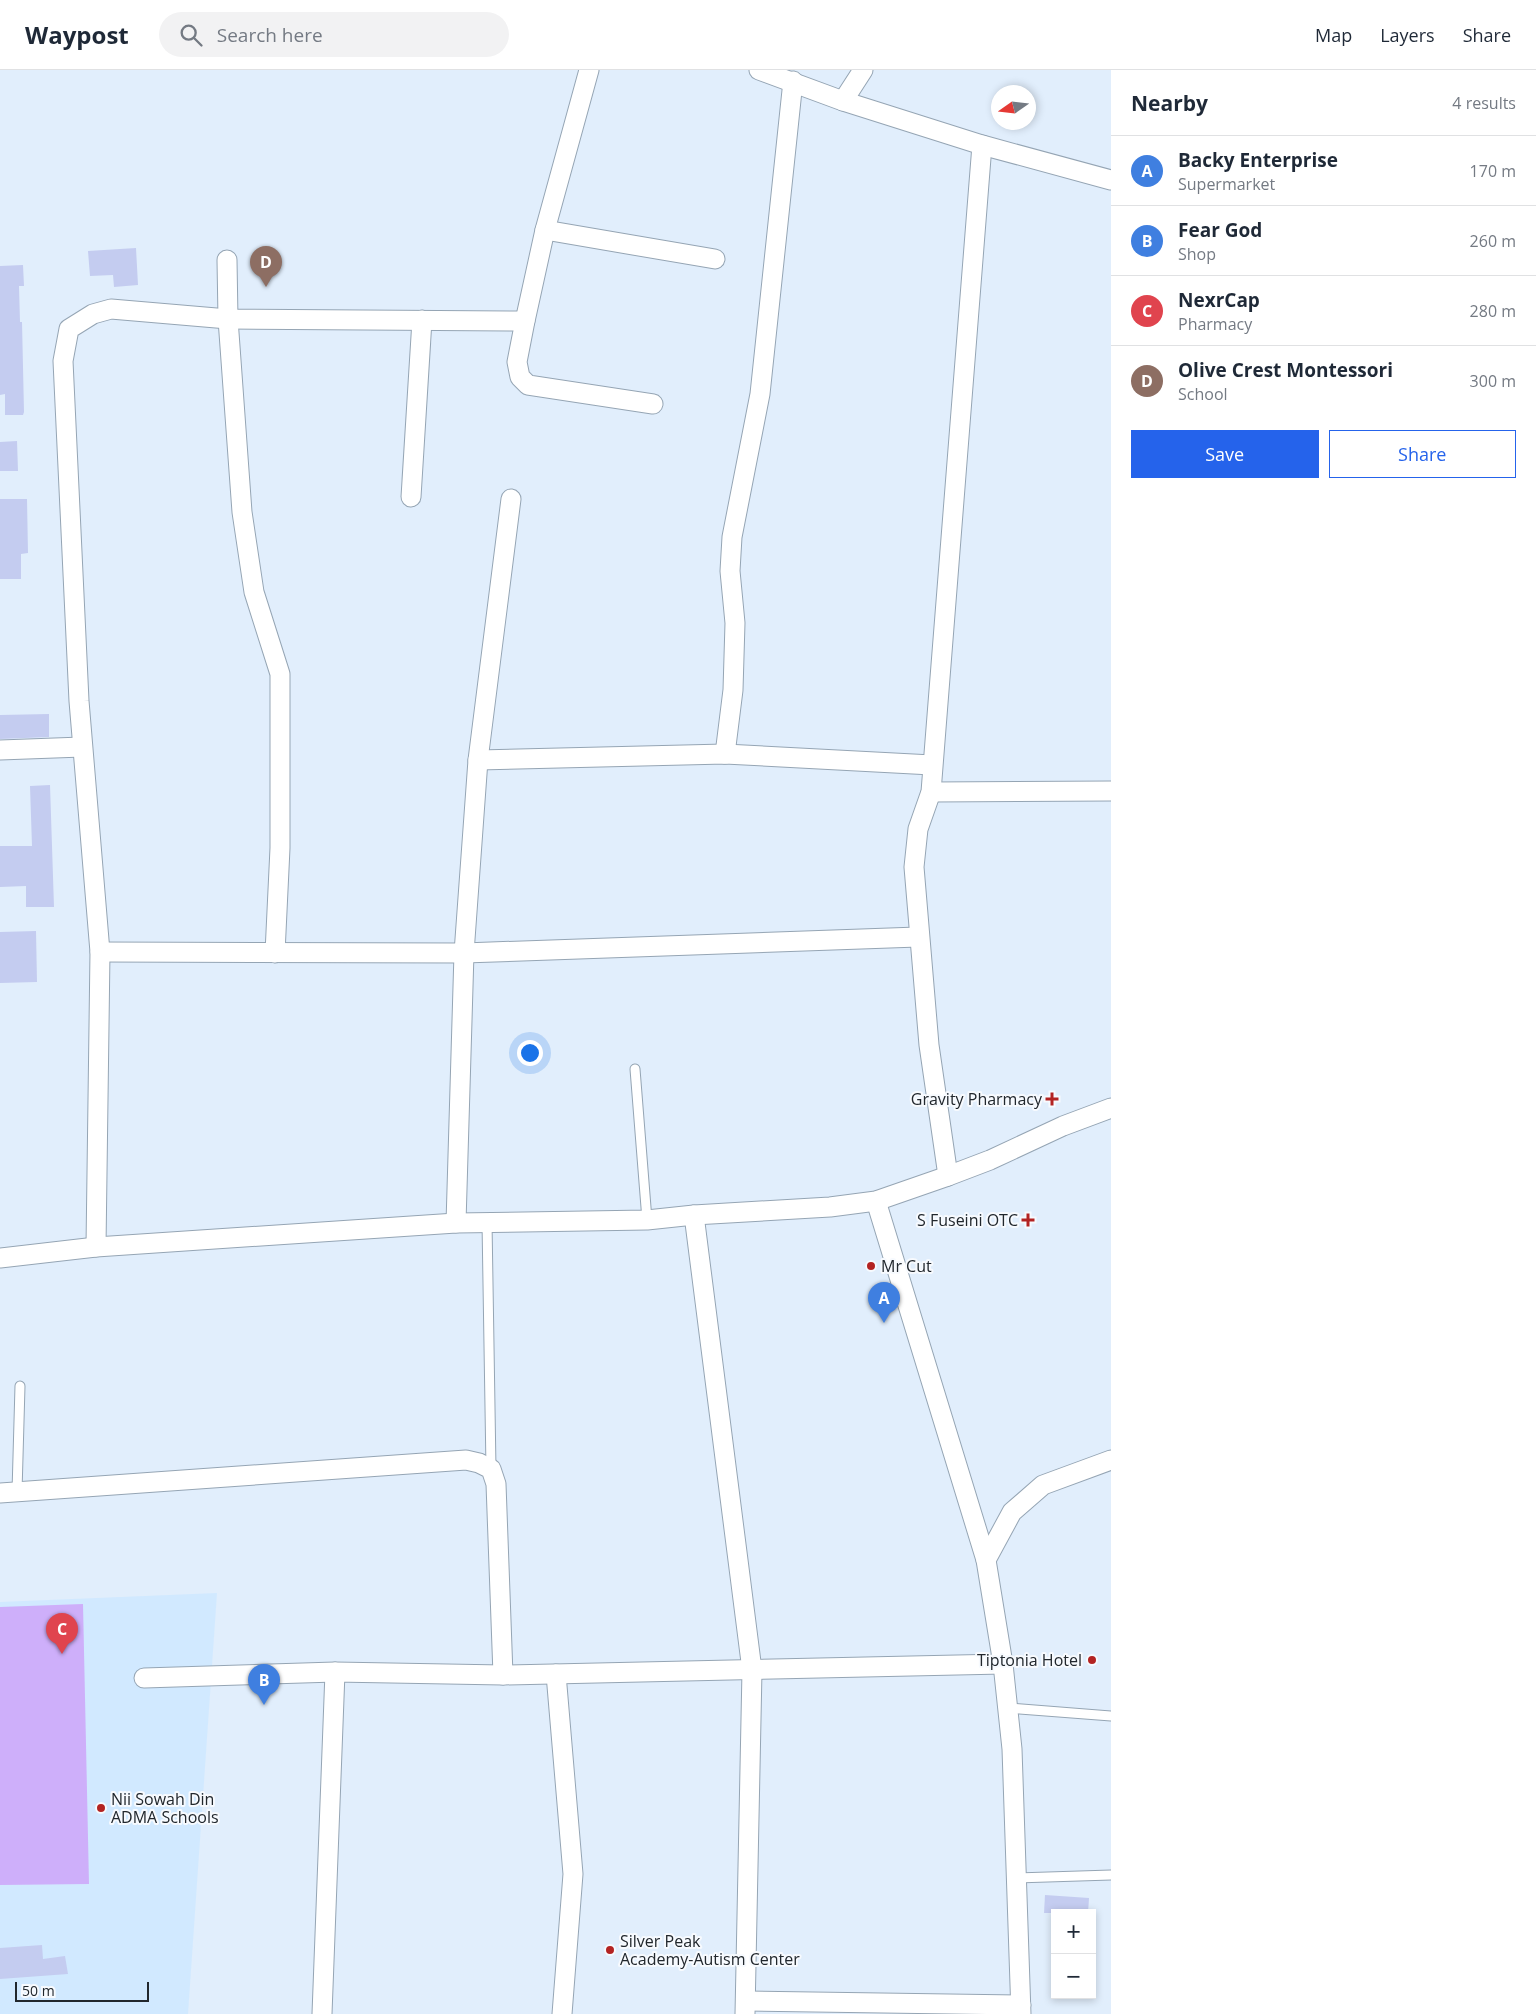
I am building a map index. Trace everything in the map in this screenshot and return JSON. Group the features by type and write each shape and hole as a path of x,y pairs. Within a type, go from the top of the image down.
{"street":[{"path":"589,70 545,230 524,321 517,362 520,377 528,385 653,404"},
{"path":"759,70 843,101 982,145 1111,180"},
{"path":"843,101 863,70"},
{"path":"725,754 734,690 735,623 730,571 732,537 760,394 794,82"},
{"path":"948,1176 929,1045 918,937 914,867 918,829 931,792 982,145"},
{"path":"545,230 715,259"},
{"path":"227,260 228,319 242,512 254,592 280,674 280,848 275,954"},
{"path":"96,1247 100,952 82,747 63,361 69,329 93,314 111,309 228,319 524,321"},
{"path":"410,497 422,320"},
{"path":"456,1223 464,953 478,760 511,499"},
{"path":"0,750 82,747"},
{"path":"478,760 725,754 932,765"},
{"path":"931,792 1111,791"},
{"path":"100,952 275,954 464,953 918,937"},
{"path":"0,1258 96,1247 456,1223 647,1220 694,1215 830,1207 876,1201 990,1160 1063,1126 1111,1108"},
{"path":"694,1215 752,1670 746,2007 1021,2009 1012,1749 1003,1664 986,1560 876,1201"},
{"path":"8,1492 466,1460 479,1463 491,1469 496,1484 503,1675"},
{"path":"986,1560 1012,1512 1043,1485 1111,1460"},
{"path":"144,1678 334,1672 503,1675 1003,1664"},
{"path":"322,2014 334,1672"},
{"path":"556,1674 573,1874 562,2014"}],"lane":[{"path":"635,1069 647,1220"},
{"path":"487,1222 491,1469"},
{"path":"8,1492 20,1386"},
{"path":"1008,1708 1111,1716"},
{"path":"1016,1878 1111,1875"}],"shaded area":[{"name":"Nii Sowah Din ADMA Schools","path":"217,1593 188,2014 0,2014 0,1602"},
{"path":"83,1604 89,1884 0,1885 0,1607"}],"building":[{"path":"136,248 138,285 114,287 113,275 90,276 88,251"},
{"path":"23,265 24,286 19,286 20,322 22,322 24,412 23,415 5,415 5,394 0,395 0,266"},
{"path":"17,441 18,471 0,471 0,442"},
{"path":"0,499 27,499 28,553 21,554 21,579 0,579"},
{"path":"49,714 49,737 0,739 0,715"},
{"path":"50,785 54,907 26,907 26,886 0,887 0,846 32,846 30,786"},
{"path":"36,931 37,982 0,983 0,932"},
{"path":"1045,1895 1089,1898 1088,1909 1051,1909 1051,1913 1044,1913"},
{"path":"42,1945 43,1959 65,1956 68,1974 0,1979 0,1948"}],"place":[{"name":"Olive Crest Montessori","path":"266,287"},
{"name":"Gravity Pharmacy","path":"1052,1099"},
{"name":"S Fuseini OTC","path":"1028,1220"},
{"name":"Mr Cut","path":"871,1266"},
{"name":"Backy Enterprise","path":"884,1323"},
{"name":"NexrCap","path":"62,1654"},
{"name":"Tiptonia Hotel","path":"1092,1660"},
{"name":"Fear God","path":"264,1705"},
{"name":"Nii Sowah Din ADMA Schools","path":"101,1808"},
{"name":"Silver Peak Academy-Autism Center","path":"610,1950"}]}
